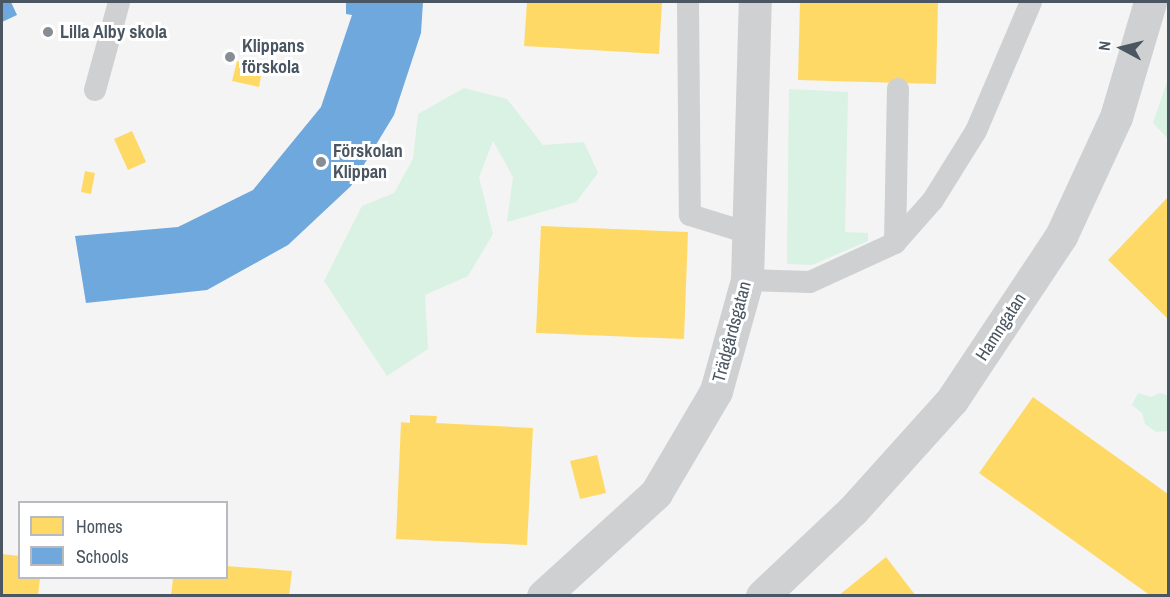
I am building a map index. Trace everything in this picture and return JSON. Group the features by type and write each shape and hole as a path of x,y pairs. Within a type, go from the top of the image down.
{"street":[{"name":"Trädgårdsgatan","path":"543,596 656,493 716,391 747,280 755,2"},
{"name":"Hamngatan","path":"762,596 854,510 952,400 1060,236 1116,117 1150,2"}],"lane":[{"path":"94,90 119,2"},
{"path":"688,2 690,215 748,233"},
{"path":"747,280 810,282 895,243 933,200 976,131 1031,2"},
{"path":"895,243 898,88"}],"green space":[{"path":"1168,79 1168,139 1153,123"},
{"path":"464,88 507,99 543,145 584,142 598,173 576,202 507,222 513,177 493,141 479,177 493,234 468,276 425,295 428,349 387,376 324,281 362,206 394,193 413,159 418,114"},
{"path":"789,89 848,92 845,232 868,233 868,241 812,265 787,264"},
{"path":"1138,393 1151,397 1160,393 1168,395 1168,431 1156,432 1145,424 1142,413 1132,405"}],"building: Homes":[{"path":"527,2 662,2 659,54 524,46"},
{"path":"800,2 938,2 936,84 798,80"},
{"path":"237,61 263,66 259,87 232,81"},
{"path":"132,131 146,162 128,170 114,139"},
{"path":"85,171 95,173 91,194 81,192"},
{"path":"1168,197 1168,319 1108,260"},
{"path":"541,226 688,232 684,339 536,333"},
{"path":"1033,397 1168,494 1168,596 1151,596 979,473"},
{"path":"410,415 437,416 436,423 533,428 527,545 396,539 401,422 410,423"},
{"path":"597,455 606,493 580,499 570,461"},
{"path":"2,554 18,556 18,579 40,579 38,596 2,596"},
{"path":"886,557 916,596 838,596"},
{"path":"228,566 292,571 289,596 171,596 173,579 228,579"}],"building: Schools":[{"path":"2,2 11,2 17,15 2,22"},
{"name":"Förskolan Klippan","path":"346,2 423,2 421,33 394,115 351,186 288,245 207,290 86,303 75,236 178,227 253,190 321,107 352,15 346,14"}],"place":[{"name":"Lilla Alby skola","path":"48,32"},
{"name":"Klippans förskola","path":"230,57"},
{"name":"Förskolan Klippan","path":"321,162"}]}
